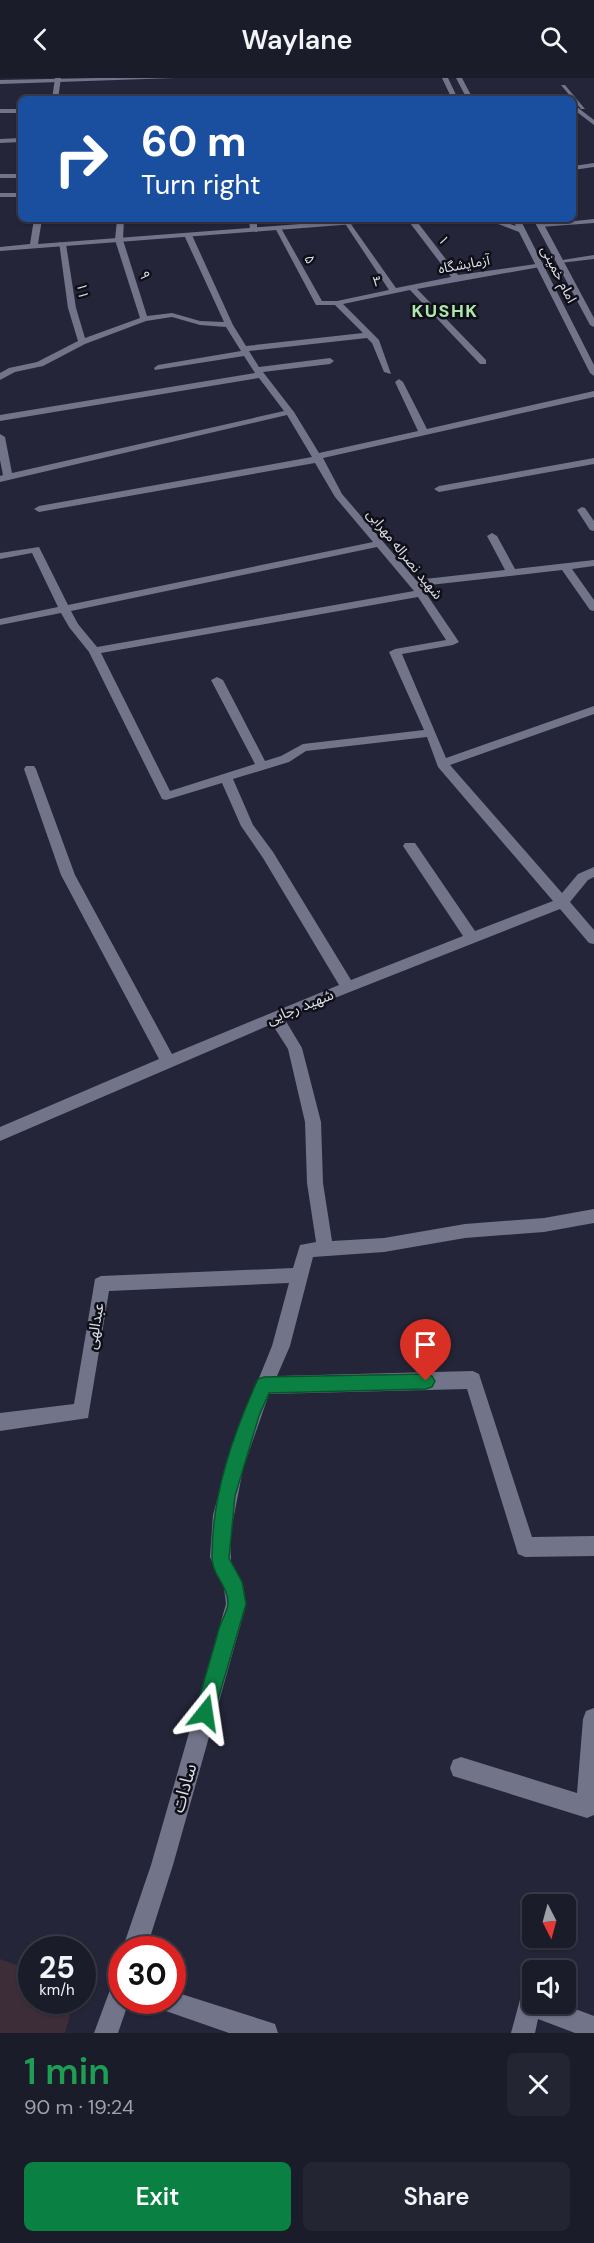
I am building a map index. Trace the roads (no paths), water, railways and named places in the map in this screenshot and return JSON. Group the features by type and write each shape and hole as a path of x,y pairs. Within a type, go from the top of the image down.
{"street":[{"path":"0,82 172,78"},
{"path":"445,78 454,96"},
{"path":"459,78 468,96"},
{"path":"56,96 58,79"},
{"path":"562,86 569,96"},
{"path":"577,108 594,107"},
{"path":"577,108 594,123"},
{"path":"0,111 18,111"},
{"path":"0,141 18,140"},
{"path":"576,168 594,165"},
{"path":"0,176 18,176"},
{"path":"0,195 18,195"},
{"path":"576,221 594,221"},
{"path":"34,245 37,222"},
{"path":"119,240 121,222"},
{"path":"253,222 254,230"},
{"path":"0,249 348,222"},
{"name":"۳","path":"319,303 336,303 394,291 348,222"},
{"name":"۱","path":"413,222 456,278"},
{"path":"497,222 522,231"},
{"name":"امام خمینی","path":"518,222 594,373"},
{"name":"امام خمینی","path":"538,222 594,326"},
{"name":"۵","path":"277,228 319,303"},
{"path":"35,235 62,244"},
{"name":"شهید نصراله مهرابی","path":"188,235 229,326 259,373 290,412 338,495 421,593 453,642 395,652 431,733 442,764 594,939"},
{"name":"۹","path":"119,240 144,319"},
{"name":"۱۱","path":"62,244 72,308 82,342"},
{"path":"560,261 594,257"},
{"name":"آزمایشگاه","path":"394,291 456,278 540,265"},
{"path":"411,287 483,362"},
{"path":"336,303 376,342 388,372"},
{"path":"0,377 12,370 40,364 82,342 144,319 172,315 200,323 229,326"},
{"path":"158,368 245,351 369,335"},
{"path":"0,418 330,361"},
{"path":"399,382 424,432"},
{"path":"39,509 318,458 594,394"},
{"path":"0,437 4,478 290,412"},
{"path":"439,489 594,461"},
{"path":"582,510 594,528"},
{"path":"492,536 511,572"},
{"path":"0,622 379,544"},
{"path":"0,556 35,549 73,625 94,651 166,796 285,759 303,748 431,733"},
{"path":"413,584 594,563"},
{"path":"565,566 594,608"},
{"path":"94,651 421,593"},
{"path":"217,680 262,766"},
{"path":"442,764 594,710"},
{"path":"30,769 68,875 169,1063"},
{"path":"226,778 247,826 268,855 348,988"},
{"path":"410,846 472,938"},
{"name":"شهید رجایی","path":"0,1134 275,1016 561,903 583,878 594,872"},
{"path":"275,1016 295,1048 313,1122 315,1183 325,1249 384,1245 465,1231 544,1225 594,1216"},
{"name":"سادات","path":"139,1936 162,1865 237,1604 232,1582 223,1569 220,1558 226,1496 250,1416 272,1386 306,1250 325,1249"},
{"name":"عبدالهی","path":"0,1422 82,1412 101,1284 300,1275"},
{"path":"272,1386 473,1380 525,1547 594,1546"},
{"path":"462,1768 587,1807 594,1719"},
{"path":"523,2033 529,2004 594,2028"},
{"path":"186,2007 266,2033"},
{"path":"106,2033 113,2014"}],"district":[{"name":"KUSHK","path":"445,311"}]}
